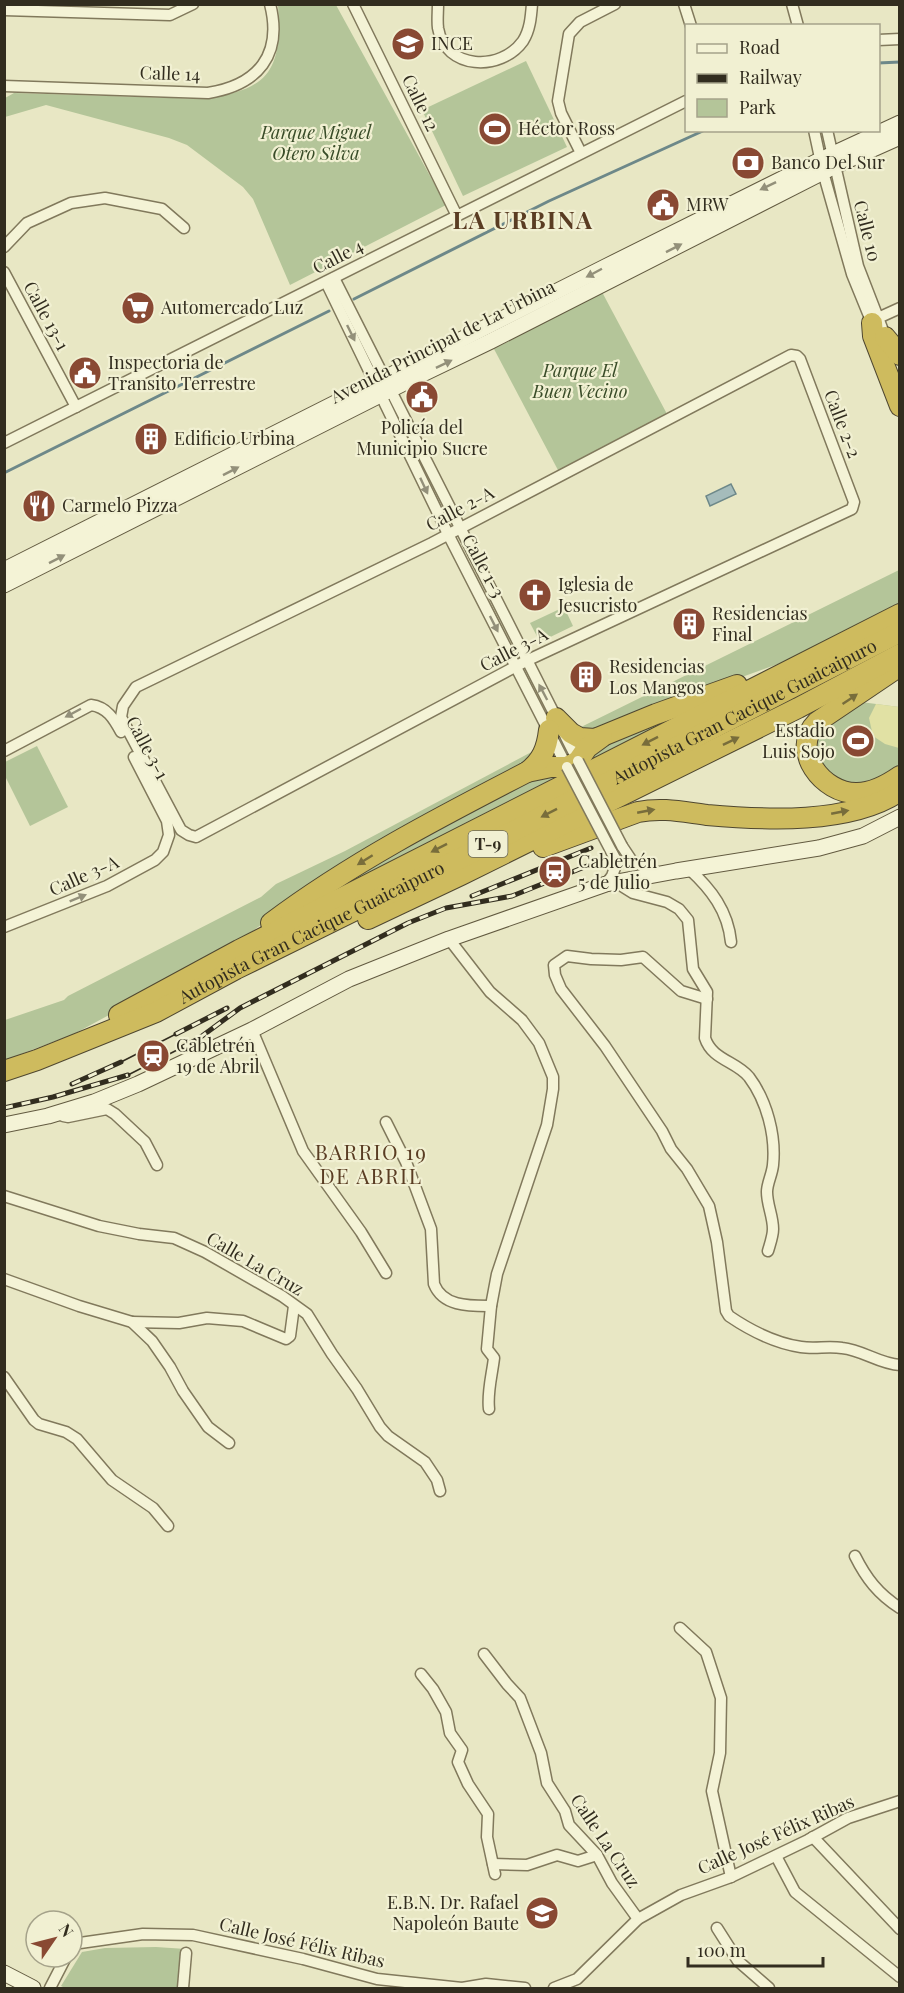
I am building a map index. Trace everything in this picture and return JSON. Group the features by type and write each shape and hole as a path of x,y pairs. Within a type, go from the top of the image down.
{"highway":[{"path":"878,326 900,355"},
{"path":"878,326 900,369"},
{"path":"878,326 900,384"},
{"path":"878,326 873,336 900,405"},
{"path":"71,1046 90,1031 239,950 777,677 899,618"},
{"name":"Autopista Gran Cacique Guaicaipuro","path":"4,1071 156,1012 236,969 471,853 899,618"},
{"name":"Autopista Gran Cacique Guaicaipuro","path":"4,1081 63,1063 166,1017 296,951 434,888 798,708 900,654"},
{"path":"900,666 817,722 810,731 806,744 814,770 830,785 842,790 865,792 900,776"},
{"path":"239,950 303,900 360,863 433,820 536,766 545,751 553,724 580,738 595,739 656,714 741,684 764,677 777,677"},
{"path":"527,772 572,764 602,736"},
{"path":"434,888 654,808 707,814 805,819 869,805 900,791"}],"main road":[{"name":"Avenida Principal de La Urbina","path":"4,570 384,386 828,163 900,123"},
{"name":"Avenida Principal de La Urbina","path":"828,163 900,137"},
{"name":"Avenida Principal de La Urbina","path":"4,585 384,386"},
{"path":"4,1125 94,1102 138,1084 252,1030 349,979 449,939 611,883 819,848 863,836 900,817"},
{"path":"4,1973 33,1989"},
{"path":"4,1984 13,1989"}],"street":[{"path":"4,10 170,15 193,4"},
{"name":"Calle 14","path":"4,86 208,93 226,89 246,81 256,73 270,52 274,30 270,4"},
{"name":"Calle 12","path":"353,4 457,216"},
{"path":"438,4 438,29 449,49 459,58 472,62 485,62 498,60 511,54 522,42 528,31 532,4"},
{"path":"581,153 558,101 569,34 580,22 615,4"},
{"path":"684,4 690,24"},
{"path":"792,4 797,24"},
{"path":"880,40 900,39"},
{"name":"Calle 4","path":"4,443 685,102"},
{"name":"Calle 10","path":"815,132 828,163"},
{"name":"Calle 10","path":"827,132 828,163 852,274 878,326"},
{"path":"4,247 27,223 71,203 105,198 162,208 184,228"},
{"name":"Calle 13-1","path":"4,272 76,407"},
{"name":"Calle 1-3","path":"330,280 526,661 572,764"},
{"path":"878,326 900,308"},
{"name":"Calle 2-A","path":"196,837 181,830 121,717 123,706 135,687 448,534 791,355 797,356"},
{"name":"Calle 2-2","path":"797,356 854,506"},
{"name":"Calle 1-3","path":"384,386 448,534 516,666 553,724"},
{"name":"Calle 3-A","path":"196,837 516,666 852,509 854,506"},
{"name":"Calle 3-1","path":"4,751 85,707 91,705 104,709 115,721 167,821 170,830 168,842"},
{"path":"572,764 632,861 658,874"},
{"path":"572,764 617,862 611,883 633,893 667,902 679,909 687,920 693,969 707,992 705,1038 712,1051 745,1073 763,1104 773,1133 773,1168 767,1189 767,1203 773,1230 768,1251"},
{"name":"Calle 3-A","path":"4,927 107,886 155,860 163,852 168,842"},
{"path":"689,869 705,884 719,903 730,928 731,942"},
{"path":"449,939 490,992 522,1020 539,1043 553,1077 547,1125 497,1274 487,1349 494,1358 488,1398 489,1409"},
{"path":"707,999 681,991 643,957 621,960 567,956 554,965 555,975 561,989 605,1046 709,1206 717,1242 726,1311 729,1316 777,1342 802,1347 843,1348 867,1354 881,1362 900,1365"},
{"path":"252,1030 303,1151 356,1224 386,1273"},
{"path":"54,1114 68,1117 106,1109 115,1114 145,1142 157,1165"},
{"path":"386,1122 406,1162 431,1229 434,1284 437,1291 441,1297 460,1305 491,1306"},
{"name":"Calle La Cruz","path":"4,1196 99,1226 174,1238 243,1273 282,1296 307,1314 380,1427 388,1436 425,1462 437,1480 440,1491"},
{"path":"4,1279 132,1322 179,1323 207,1318 243,1321 286,1339 292,1331 294,1306"},
{"path":"132,1322 152,1341 208,1427 229,1443"},
{"path":"4,1377 34,1420 39,1424 66,1432 77,1439 112,1480 153,1508 168,1526"},
{"path":"855,1556 867,1580 900,1608"},
{"path":"680,1628 706,1652 721,1698 720,1753 712,1791 731,1877"},
{"name":"Calle La Cruz","path":"484,1654 520,1698 541,1753 547,1783 565,1811 569,1824 597,1856 612,1883 638,1919"},
{"path":"421,1674 446,1712 450,1733 462,1750 458,1762 468,1784 488,1814 487,1837 494,1869 527,1865 557,1855 578,1861 597,1856"},
{"name":"Calle José Félix Ribas","path":"554,1989 577,1979 638,1919 681,1894 731,1877 848,1818 900,1801"},
{"path":"813,1837 900,1929"},
{"path":"776,1856 795,1892 900,1977"},
{"path":"717,1928 738,1961 769,1989"},
{"name":"Calle José Félix Ribas","path":"84,1942 143,1934 193,1935 303,1959 377,1979 462,1988 486,1984 525,1989"},
{"path":"183,1989 186,1953"},
{"path":"50,1989 60,1969"}],"green space":[{"name":"Parque Miguel Otero Silva","path":"278,5 336,5 446,205 290,285 253,199 243,187 187,145 169,138 46,105 5,117 5,98 14,93 204,99 244,89 267,73 274,61 279,28"},
{"name":"Héctor Ross","path":"526,61 567,147 463,196 422,110"},
{"name":"Parque El Buen Vecino","path":"602,292 667,414 559,472 494,349"},
{"path":"899,570 899,604 789,660 588,735 579,728"},
{"path":"564,607 573,626 540,642 530,623"},
{"name":"Estadio Luis Sojo","path":"861,702 899,707 899,767 874,781 848,783 830,774 823,767 817,748 818,736"},
{"path":"690,708 694,715 592,768 586,758 595,747"},
{"path":"539,731 540,756 283,909 228,949 74,1034 5,1060 5,1020 64,1000 261,897 276,884 345,851 539,748"},
{"path":"37,746 68,807 30,826 5,776 5,762"},
{"path":"560,774 563,778 291,920 306,902 529,777"},
{"path":"105,1948 186,1949 184,1988 65,1988 61,1986 72,1969 84,1969 84,1952"}],"sand":[{"path":"876,704 899,707 899,748 885,744 873,736 869,718"}],"water":[{"path":"731,484 736,494 710,506 706,496"}],"waterway":[{"path":"880,63 900,62"},
{"path":"354,299 549,201 701,132"},
{"path":"4,473 329,311"}],"tram line":[{"path":"121,1062 176,1034"},
{"path":"128,1075 183,1047"}],"railway":[{"path":"472,896 591,848"},
{"path":"183,1047 198,1039 240,1008 408,923 446,908 512,896 597,862"},
{"path":"176,1034 227,1008"},
{"path":"72,1084 121,1062"},
{"path":"4,1108 53,1097 128,1075"}],"place":[{"name":"INCE","path":"408,44"},
{"name":"Héctor Ross","path":"495,129"},
{"name":"Banco Del Sur","path":"748,163"},
{"name":"MRW","path":"663,205"},
{"name":"Automercado Luz","path":"138,308"},
{"name":"Inspectoria de Transito Terrestre","path":"85,373"},
{"name":"Policía del Municipio Sucre","path":"422,397"},
{"name":"Edificio Urbina","path":"151,439"},
{"name":"Carmelo Pizza","path":"39,506"},
{"name":"Iglesia de Jesucristo","path":"535,595"},
{"name":"Residencias Final","path":"689,624"},
{"name":"Residencias Los Mangos","path":"586,677"},
{"name":"Estadio Luis Sojo","path":"858,741"},
{"name":"Cabletrén 5 de Julio","path":"555,872"},
{"name":"Cabletrén 19 de Abril","path":"153,1056"},
{"name":"E.B.N. Dr. Rafael Napoleón Baute","path":"542,1913"}],"district":[{"name":"LA URBINA","path":"523,221"},
{"name":"BARRIO 19 DE ABRIL","path":"371,1165"}]}
